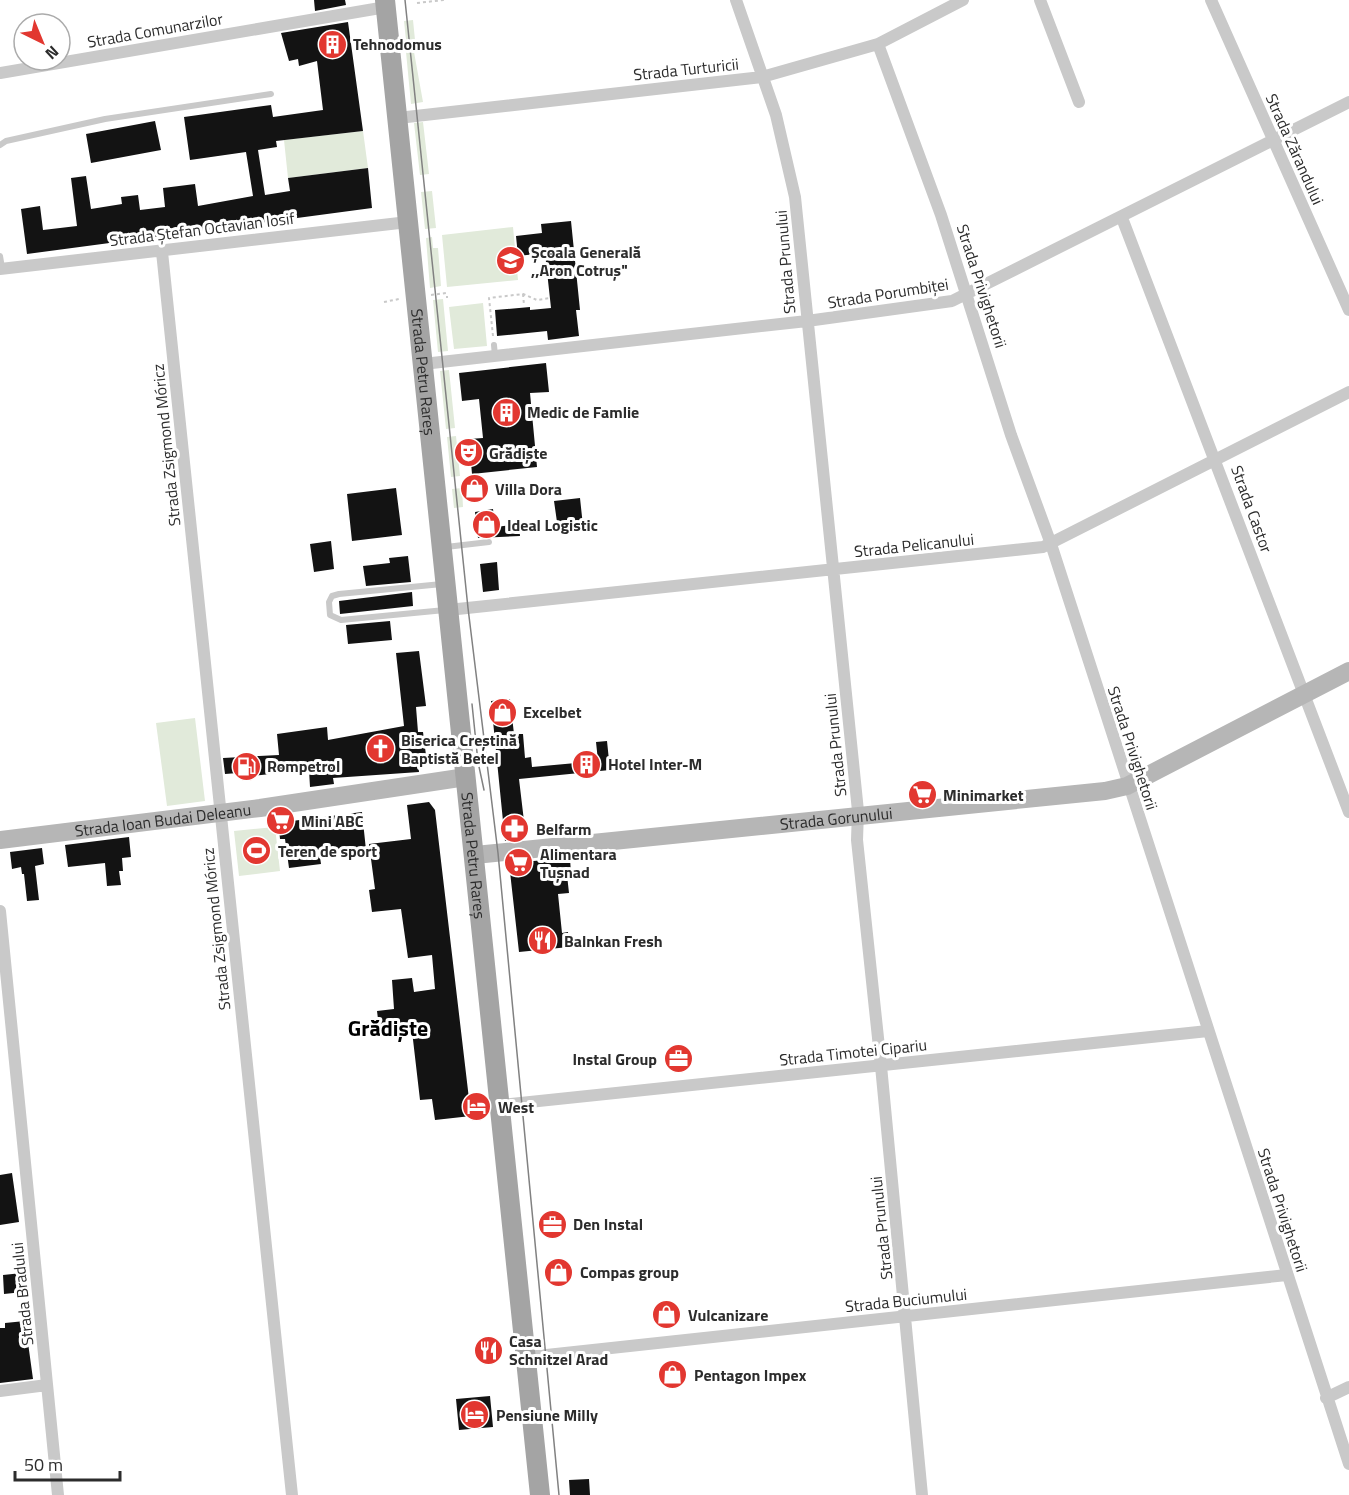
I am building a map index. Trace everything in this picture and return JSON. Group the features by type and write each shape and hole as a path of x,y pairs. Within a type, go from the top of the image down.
{"main road":[{"name":"Strada Petru Rareș","path":"386,3 448,610 470,770 475,855 528,1357 540,1495"}],"street":[{"name":"Strada Prunului","path":"736,0 787,156 795,197 858,818 857,840 922,1495"},
{"name":"Strada Turturicii","path":"398,118 762,77 878,44 963,0"},
{"path":"1040,0 1079,102"},
{"name":"Strada Zărandului","path":"1211,0 1349,310"},
{"name":"Strada Comunarzilor","path":"0,73 386,3"},
{"name":"Strada Privighetorii","path":"878,44 969,295 1011,435 1051,544 1127,786 1349,1464"},
{"name":"Strada Porumbiței","path":"423,364 495,350 807,321 952,302 1349,102"},
{"name":"Strada Castor","path":"1122,218 1349,813"},
{"name":"Strada Ștefan Octavian Iosif","path":"1,265 162,252 408,222"},
{"name":"Strada Zsigmond Móricz","path":"162,252 292,1495"},
{"name":"Strada Pelicanului","path":"448,610 832,571 1051,544 1349,392"},
{"name":"Strada Gorunului","path":"475,855 858,818 1105,791 1127,786 1349,671"},
{"name":"Strada Ioan Budai Deleanu","path":"0,840 221,813 470,770"},
{"name":"Strada Bradului","path":"0,912 58,1495"},
{"name":"Strada Timotei Cipariu","path":"501,1105 1208,1031"},
{"name":"Strada Buciumului","path":"528,1357 1287,1275"},
{"path":"0,1391 47,1385"},
{"path":"1326,1398 1349,1387"}],"lane":[{"path":"0,145 6,141 57,128 271,94"},
{"path":"442,548 489,542"},
{"path":"446,583 339,594 332,596 329,602 330,615 341,620 448,610"}],"path":[{"path":"417,3 444,0"},
{"path":"523,294 524,305"},
{"path":"495,350 489,298 523,294 537,300 550,298"},
{"path":"428,296 447,296"},
{"path":"384,302 404,298"},
{"path":"470,770 492,760"}],"green space":[{"path":"413,20 415,40 406,40 404,21"},
{"path":"406,52 414,52 423,102 411,104"},
{"path":"423,122 429,174 420,175 414,123"},
{"path":"363,131 368,168 288,178 284,140"},
{"path":"432,191 436,228 425,229 421,192"},
{"path":"513,227 518,280 447,287 442,235"},
{"path":"432,237 433,248 438,248 441,286 430,288 426,238"},
{"path":"443,299 448,351 438,352 433,300"},
{"path":"483,303 487,346 454,349 449,307"},
{"path":"449,370 455,428 446,429 440,371"},
{"path":"456,436 460,476 451,477 447,437"},
{"path":"462,488 463,507 454,508 452,489"},
{"path":"195,718 205,801 167,806 156,723"},
{"name":"Teren de sport","path":"275,827 280,871 239,876 234,831"}],"building":[{"path":"314,0 345,0 346,5 315,11"},
{"path":"348,22 363,131 276,141 277,147 258,150 265,195 290,191 288,178 368,168 372,208 27,254 21,209 40,206 43,230 77,226 71,178 86,176 91,209 122,204 121,197 138,195 140,210 165,207 163,188 195,184 198,206 253,196 246,152 190,160 184,117 271,105 273,117 323,110 317,61 299,66 298,59 289,61 281,33"},
{"path":"155,121 161,150 91,163 86,134"},
{"path":"571,221 580,310 576,310 579,336 548,340 547,331 497,336 495,310 551,308 545,253 518,256 516,236 542,233 541,224"},
{"path":"546,363 549,392 530,393 537,467 472,474 469,439 483,438 479,399 462,401 459,373"},
{"path":"396,488 402,535 352,541 347,494"},
{"path":"580,498 583,526 558,529 554,501"},
{"name":"Ideal Logistic","path":"493,509 495,527 519,524 520,536 478,538 475,512"},
{"path":"331,541 334,569 314,572 310,544"},
{"path":"408,556 411,582 366,586 363,566 390,563 389,558"},
{"path":"497,562 499,590 483,592 480,564"},
{"path":"412,592 413,606 340,614 339,601"},
{"path":"390,621 392,640 348,644 346,625"},
{"path":"419,651 426,706 416,707 418,732 423,732 427,763 418,764 419,772 333,778 334,784 310,787 309,770 251,776 251,772 225,774 223,758 279,755 277,734 327,727 328,740 404,726 396,653"},
{"path":"510,699 514,734 523,734 525,758 531,757 532,767 598,761 596,742 607,741 610,770 519,779 526,838 505,841 491,701"},
{"path":"429,802 435,810 471,1116 435,1120 432,1099 420,1100 412,1031 380,1035 377,1011 394,1009 392,980 412,978 414,992 435,989 432,955 408,958 401,909 372,912 369,890 375,889 369,844 411,839 407,805"},
{"path":"362,812 366,850 320,857 321,864 289,868 285,839 280,839 279,829 285,828 284,822"},
{"path":"129,837 131,857 122,858 123,871 119,871 121,885 107,886 105,863 68,867 65,845"},
{"path":"42,848 44,864 35,866 39,900 27,901 24,874 22,874 21,867 12,869 10,852"},
{"path":"570,858 571,874 567,875 569,893 558,894 562,933 568,932 569,947 519,952 509,863"},
{"path":"12,1173 19,1222 0,1225 0,1175"},
{"path":"22,1273 23,1292 4,1294 3,1275"},
{"path":"25,1321 33,1379 0,1383 0,1328 5,1328 5,1323"},
{"name":"Pensiune Milly","path":"490,1396 493,1427 459,1430 456,1399"},
{"path":"589,1479 590,1495 570,1495 569,1480"}],"tram line":[{"path":"405,0 468,608 498,853 559,1495"},
{"path":"472,704 478,762 484,790"}],"place":[{"name":"Tehnodomus","path":"332,44"},
{"name":"Școala Generală ,,Aron Cotruș\"","path":"510,261"},
{"name":"Medic de Famlie","path":"506,412"},
{"name":"Grădiște","path":"468,453"},
{"name":"Villa Dora","path":"474,489"},
{"name":"Ideal Logistic","path":"486,525"},
{"name":"Excelbet","path":"502,712"},
{"name":"Biserica Creștină Baptistă Betel","path":"380,749"},
{"name":"Hotel Inter-M","path":"587,764"},
{"name":"Rompetrol","path":"246,766"},
{"name":"Minimarket","path":"922,795"},
{"name":"Mini ABC","path":"280,821"},
{"name":"Belfarm","path":"515,829"},
{"name":"Teren de sport","path":"257,851"},
{"name":"Alimentara Tușnad","path":"519,863"},
{"name":"Balnkan Fresh","path":"543,941"},
{"name":"Instal Group","path":"678,1059"},
{"name":"West","path":"477,1107"},
{"name":"Den Instal","path":"552,1224"},
{"name":"Compas group","path":"559,1272"},
{"name":"Vulcanizare","path":"667,1315"},
{"name":"Casa Schnitzel Arad","path":"488,1350"},
{"name":"Pentagon Impex","path":"673,1375"},
{"name":"Pensiune Milly","path":"475,1415"}],"district":[{"name":"Grădiște","path":"388,1028"}]}
